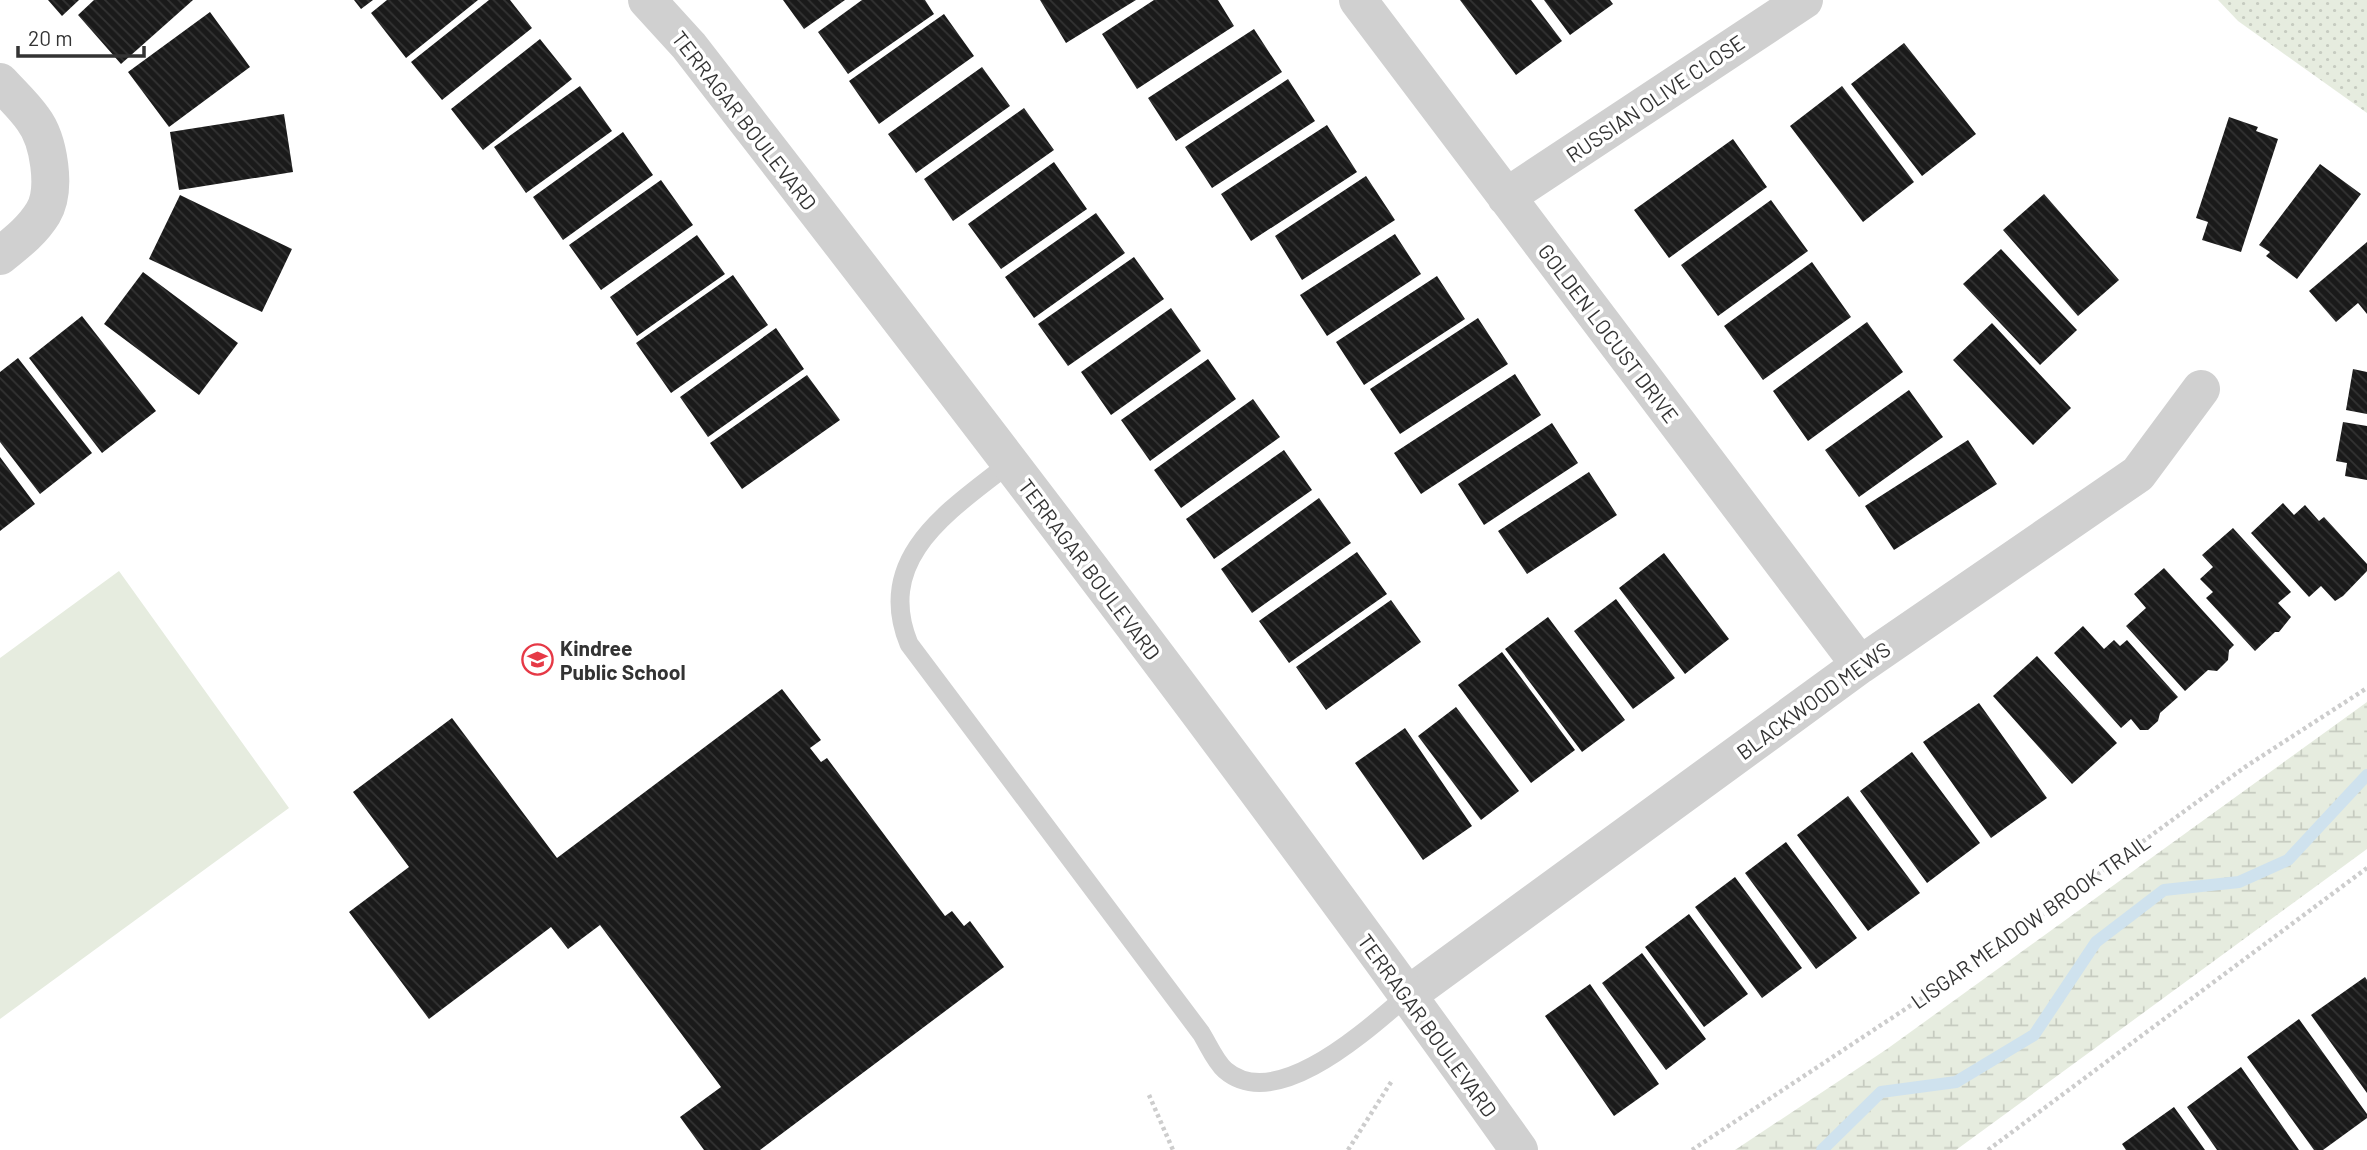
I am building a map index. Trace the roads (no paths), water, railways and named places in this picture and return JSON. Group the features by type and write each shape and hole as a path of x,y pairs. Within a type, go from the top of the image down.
{"street":[{"name":"TERRAGAR BOULEVARD","path":"648,0 698,57 1011,462 1408,995 1519,1150"},
{"name":"GOLDEN LOCUST DRIVE","path":"1358,0 1860,665"},
{"name":"RUSSIAN OLIVE CLOSE","path":"1506,197 1804,0"},
{"path":"0,82 35,120 48,155 51,174 44,211 24,237 0,256"},
{"name":"BLACKWOOD MEWS","path":"1408,995 1860,665 2137,474 2201,388"}],"lane":[{"path":"1011,462 948,512 928,531 910,556 902,582 902,626 909,644 1201,1033 1225,1070 1245,1080 1265,1081 1295,1076 1318,1065 1354,1040 1408,995"}],"waterway":[{"path":"1822,1150 1881,1092 1956,1082 2034,1035 2096,942 2164,890 2239,882 2288,860 2367,775"}],"place":[{"name":"Kindree Public School","path":"537,659"}]}
